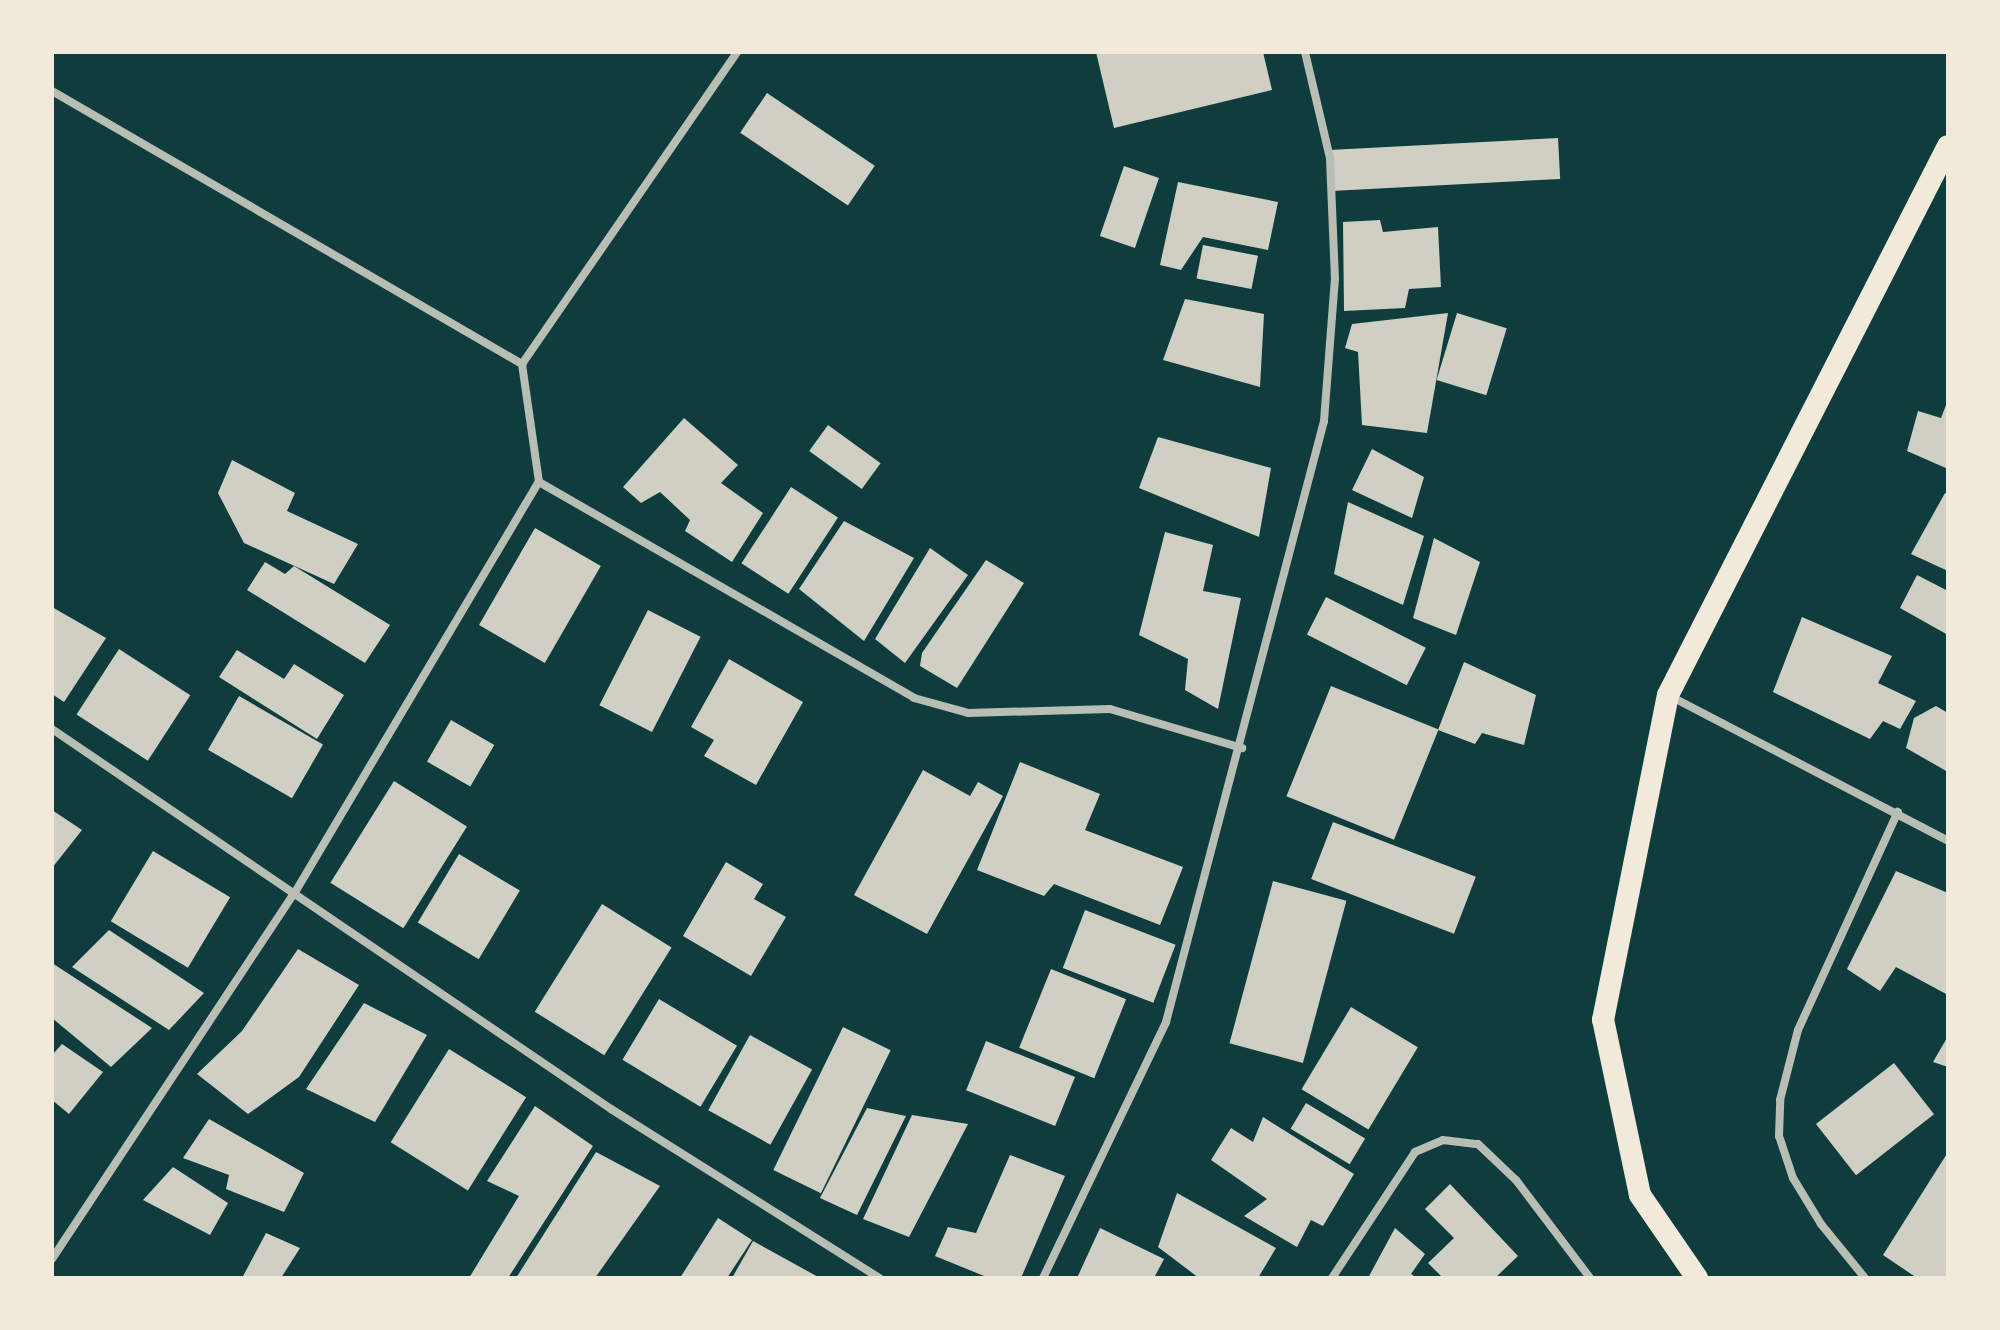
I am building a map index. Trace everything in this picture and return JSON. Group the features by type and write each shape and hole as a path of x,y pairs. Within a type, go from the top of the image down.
{"highway":[{"path":"1697,1278 1640,1195 1603,1020 1668,695 1948,146"}],"street":[{"path":"52,1259 294,894 539,482 522,364 737,52"},
{"path":"1043,1278 1166,1022 1242,748 1324,421 1335,279 1331,173 1305,52"},
{"path":"52,91 522,364"},
{"path":"539,482 914,698 968,713 1110,709 1242,748"},
{"path":"1668,695 1898,812 1948,841"},
{"path":"52,729 611,1109 879,1278"},
{"path":"1865,1278 1821,1224 1793,1178 1779,1136 1780,1100 1798,1030 1898,812"},
{"path":"1332,1278 1415,1152 1443,1140 1478,1144 1497,1162 1590,1278"}],"building":[{"path":"1096,52 1263,52 1272,90 1114,128"},
{"path":"767,93 875,166 848,205 740,133"},
{"path":"1558,138 1560,179 1331,191 1329,150"},
{"path":"1124,166 1159,178 1135,248 1100,236"},
{"path":"1178,182 1278,202 1268,250 1203,237 1181,270 1160,265"},
{"path":"1380,220 1383,232 1438,227 1441,287 1409,289 1405,308 1344,311 1343,222"},
{"path":"1203,245 1258,256 1251,289 1197,278"},
{"path":"1185,299 1264,314 1260,387 1163,360"},
{"path":"1448,313 1427,433 1362,425 1358,352 1345,348 1352,324"},
{"path":"1457,313 1507,328 1486,395 1437,380"},
{"path":"1948,400 1948,469 1907,451 1918,411 1941,418"},
{"path":"684,418 738,465 721,483 763,513 732,562 685,531 690,520 660,492 641,503 623,487"},
{"path":"828,425 881,463 862,489 809,451"},
{"path":"1158,437 1271,468 1259,537 1139,488"},
{"path":"1372,449 1424,477 1412,518 1352,490"},
{"path":"232,460 295,493 287,511 358,544 334,584 244,543 218,493"},
{"path":"791,487 838,517 788,594 741,563"},
{"path":"1945,493 1948,495 1948,571 1911,554"},
{"path":"1348,502 1424,536 1403,605 1334,574"},
{"path":"844,521 914,558 864,641 799,589"},
{"path":"535,528 601,566 545,663 479,625"},
{"path":"1165,532 1213,545 1203,591 1241,598 1218,709 1185,690 1188,659 1139,635"},
{"path":"1434,538 1480,562 1456,635 1413,618"},
{"path":"930,548 968,575 905,663 875,639"},
{"path":"986,560 1024,583 957,688 920,666 922,653"},
{"path":"265,562 285,574 294,566 390,625 365,663 247,590"},
{"path":"1917,575 1948,591 1948,635 1900,608"},
{"path":"1326,597 1426,648 1407,685 1307,634"},
{"path":"52,607 106,638 64,702 52,694"},
{"path":"648,610 701,637 652,732 599,705"},
{"path":"1802,617 1892,656 1878,683 1916,701 1900,729 1883,721 1870,739 1773,692"},
{"path":"119,649 190,695 148,761 77,714"},
{"path":"237,650 284,679 294,664 344,695 317,739 219,677"},
{"path":"729,659 803,702 756,785 704,756 714,740 691,727"},
{"path":"1464,662 1536,695 1524,745 1482,733 1475,744 1438,730"},
{"path":"1331,686 1439,729 1394,840 1286,796"},
{"path":"239,696 323,744 292,798 208,750"},
{"path":"1936,706 1948,713 1948,772 1906,748 1914,718"},
{"path":"451,720 494,745 470,787 427,762"},
{"path":"1020,762 1100,794 1085,830 1183,867 1160,925 1054,884 1044,896 977,870"},
{"path":"923,770 970,796 978,782 1003,796 927,934 854,895"},
{"path":"394,781 467,827 403,928 330,883"},
{"path":"52,810 82,830 52,868"},
{"path":"1333,822 1476,877 1454,934 1311,879"},
{"path":"153,851 230,897 188,968 111,921"},
{"path":"459,854 520,891 479,959 418,923"},
{"path":"726,862 763,884 754,899 786,917 751,976 683,936"},
{"path":"1896,871 1948,893 1948,995 1896,967 1880,991 1847,969"},
{"path":"1273,881 1346,901 1303,1063 1230,1043"},
{"path":"602,904 672,947 604,1055 535,1012"},
{"path":"1085,910 1176,945 1153,1003 1063,968"},
{"path":"109,930 204,993 169,1030 72,967"},
{"path":"298,949 359,985 299,1077 248,1114 197,1074 242,1031"},
{"path":"52,963 152,1028 111,1067 52,1018"},
{"path":"1051,969 1126,999 1094,1078 1019,1048"},
{"path":"659,999 737,1046 700,1107 622,1060"},
{"path":"364,1003 427,1035 375,1122 306,1089"},
{"path":"1351,1007 1418,1047 1368,1129 1302,1089"},
{"path":"843,1027 891,1050 821,1193 773,1170"},
{"path":"750,1035 812,1069 770,1145 708,1110"},
{"path":"1948,1036 1948,1067 1933,1062"},
{"path":"986,1041 1075,1077 1055,1126 966,1090"},
{"path":"62,1044 103,1072 69,1114 52,1100 52,1055"},
{"path":"449,1049 526,1097 468,1191 391,1142"},
{"path":"1894,1063 1934,1114 1856,1175 1816,1124"},
{"path":"1306,1103 1365,1139 1350,1164 1291,1129"},
{"path":"535,1106 593,1146 508,1278 469,1278 519,1196 487,1181"},
{"path":"867,1108 906,1116 857,1215 820,1198"},
{"path":"912,1115 968,1124 909,1237 863,1219"},
{"path":"1263,1117 1354,1174 1323,1226 1311,1220 1297,1247 1244,1216 1267,1199 1211,1160 1231,1128 1253,1142"},
{"path":"209,1119 304,1173 284,1212 226,1189 229,1175 183,1158"},
{"path":"596,1152 660,1186 595,1278 516,1278"},
{"path":"1948,1152 1948,1278 1917,1278 1883,1255"},
{"path":"1010,1155 1065,1176 1021,1278 989,1278 935,1256 948,1227 976,1233"},
{"path":"173,1167 228,1203 210,1235 143,1200"},
{"path":"1450,1184 1518,1256 1495,1278 1443,1278 1428,1263 1454,1238 1425,1209"},
{"path":"1177,1193 1276,1248 1258,1278 1199,1278 1158,1247"},
{"path":"718,1218 752,1240 727,1278 680,1278"},
{"path":"1100,1228 1164,1259 1154,1278 1077,1278"},
{"path":"1395,1228 1425,1254 1411,1274 1417,1278 1368,1278"},
{"path":"266,1233 300,1248 281,1278 242,1278"},
{"path":"753,1241 820,1278 732,1278"}]}
